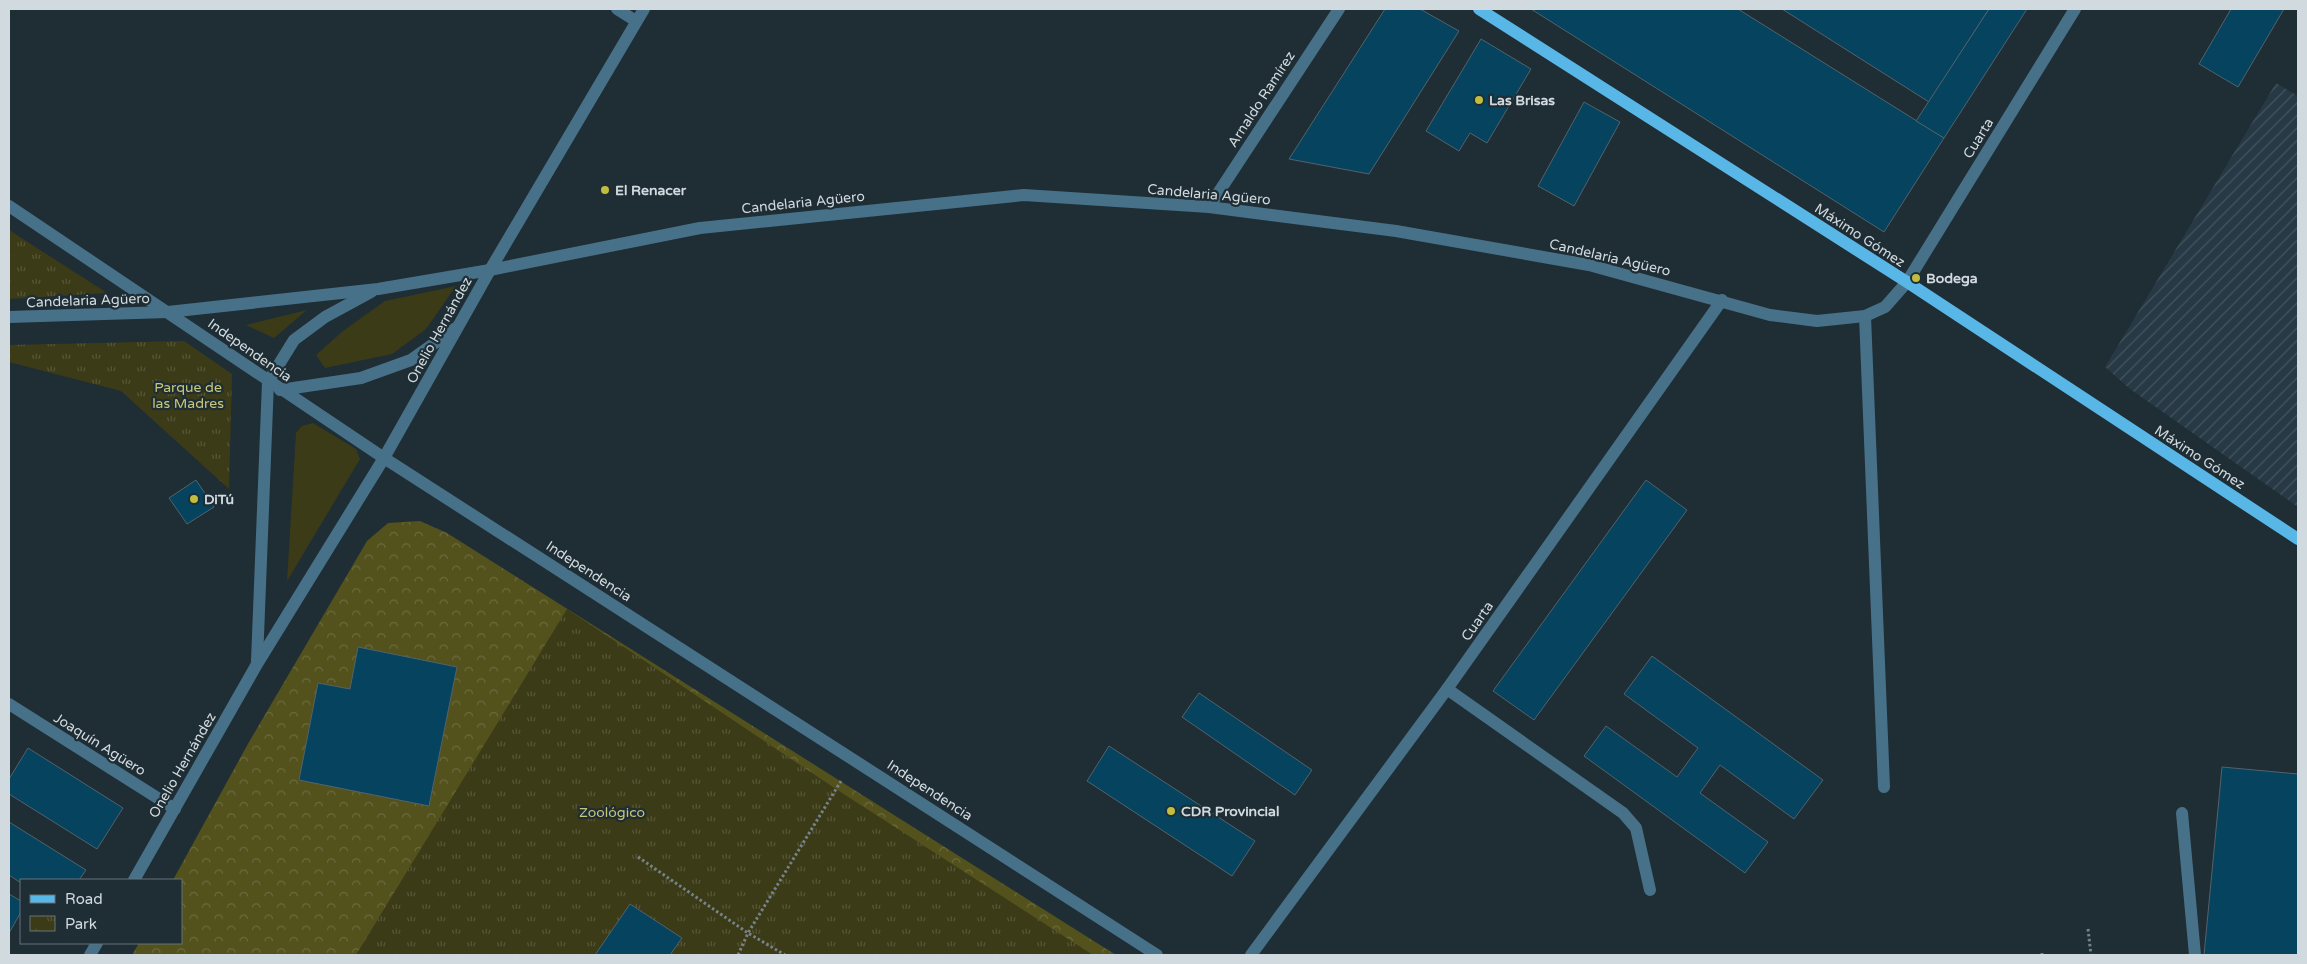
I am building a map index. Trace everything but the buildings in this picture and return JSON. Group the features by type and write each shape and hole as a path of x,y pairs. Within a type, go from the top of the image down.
{"main road":[{"name":"Máximo Gómez","path":"1479,9 1907,282 2298,539"}],"street":[{"path":"616,9 636,21"},
{"name":"Onelio Hernández","path":"135,879 257,664 384,458 490,270 644,9"},
{"name":"Arnaldo Ramírez","path":"1209,207 1339,9"},
{"name":"Cuarta","path":"1907,282 2075,9"},
{"name":"Candelaria Agüero","path":"9,318 168,312 378,289 490,270 700,228 1024,195 1209,207 1396,231 1589,265 1722,300 1770,315 1816,321 1864,316 1885,307 1907,282"},
{"name":"Independencia","path":"9,206 168,312 268,382 384,458 1157,955"},
{"path":"268,382 294,340 325,317 378,289"},
{"name":"Cuarta","path":"1250,955 1447,689 1722,300"},
{"path":"1864,316 1884,787"},
{"path":"280,390 361,378 411,360 459,326"},
{"name":"Onelio Hernández","path":"257,664 268,382"},
{"path":"1447,689 1623,812 1636,828 1650,890"},
{"name":"Joaquín Agüero","path":"9,704 175,809"},
{"path":"2182,813 2195,955"},
{"path":"90,955 96,944"}],"path":[{"path":"738,955 748,933 855,760"},
{"path":"638,857 748,933 785,955"},
{"path":"2088,929 2091,955"}],"shaded area":[{"path":"2276,83 2298,96 2298,507 2130,389 2105,367"}],"green space":[{"path":"9,230 107,293 9,299"},
{"path":"456,286 426,329 392,354 325,368 316,355 343,331 385,301"},
{"path":"307,310 274,338 246,325"},
{"name":"Parque de las Madres","path":"184,341 232,374 229,489 121,391 9,362 9,345"},
{"path":"313,423 356,449 360,459 287,581 296,433 302,426"},
{"path":"420,521 447,533 1116,955 132,955 138,944 182,944 182,879 174,879 249,742 367,541 388,523"},
{"name":"Zoológico","path":"567,609 836,789 1093,955 356,955"}],"place":[{"name":"Las Brisas","path":"1479,100"},
{"name":"El Renacer","path":"605,190"},
{"name":"Bodega","path":"1916,278"},
{"name":"DiTú","path":"194,499"},
{"name":"CDR Provincial","path":"1171,811"}]}
